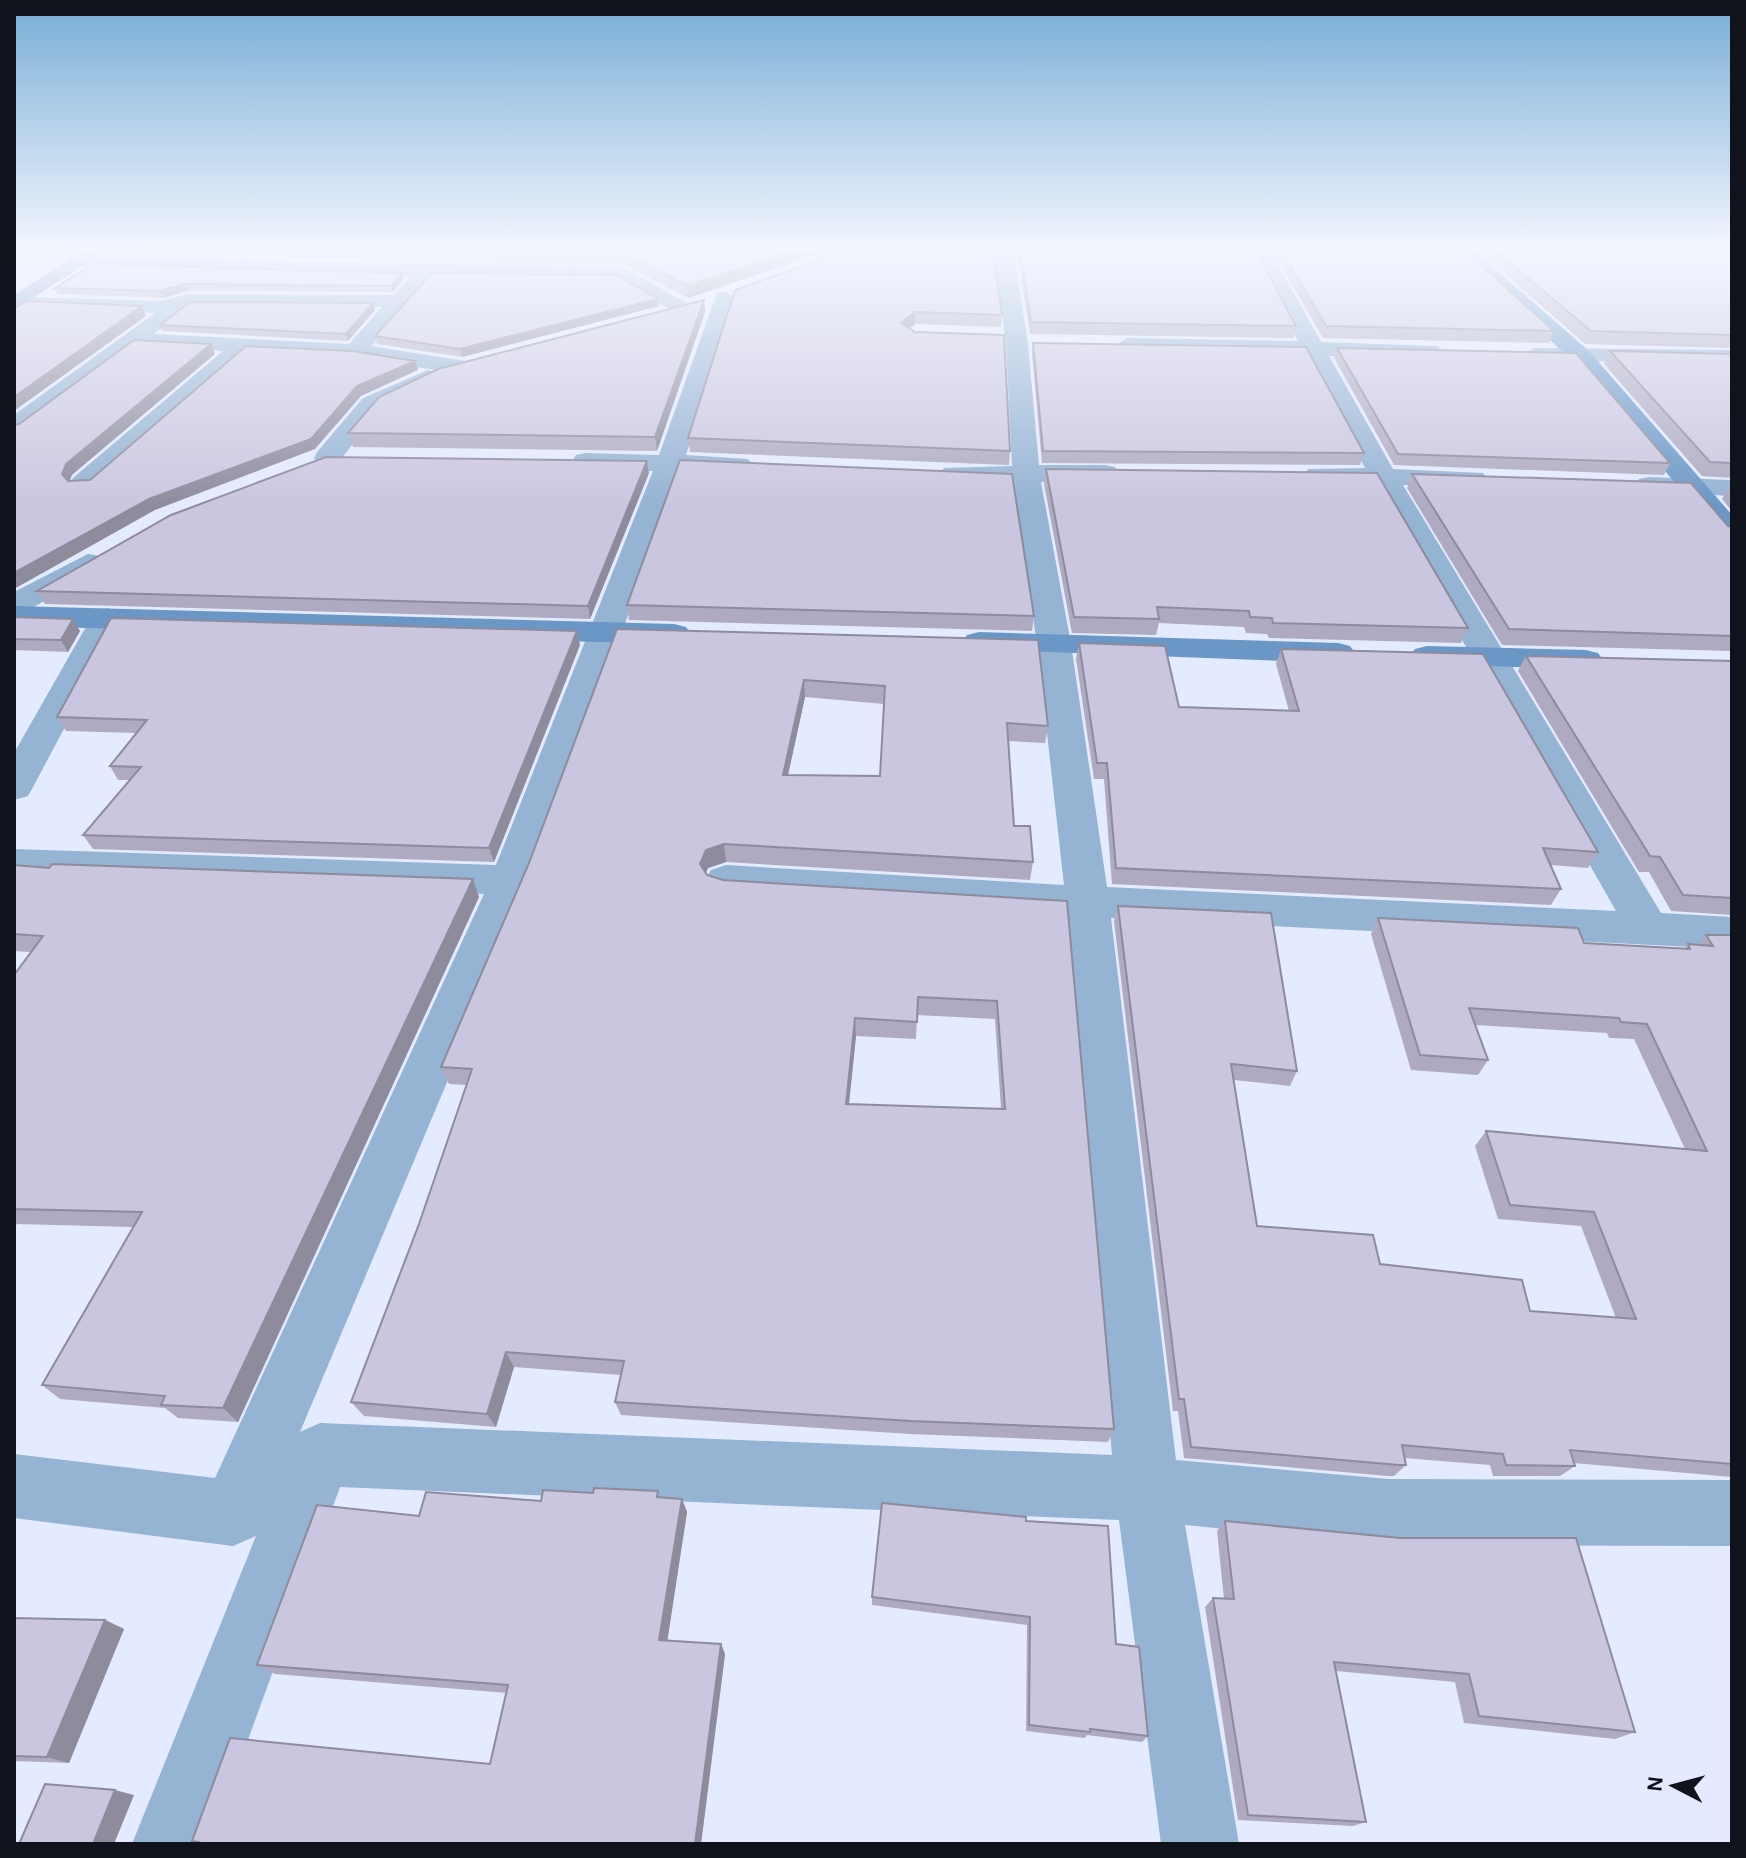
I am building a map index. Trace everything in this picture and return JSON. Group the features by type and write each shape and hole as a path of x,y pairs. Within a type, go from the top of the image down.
{"main road":[{"path":"1555,334 1581,356 1732,533"},
{"path":"14,616 703,634"},
{"path":"942,641 1611,661"}],"street":[{"path":"14,427 141,334"},
{"path":"355,351 370,334"},
{"path":"233,1513 511,880 608,632 717,334"},
{"path":"1014,334 1026,477 1054,644 1087,900 1147,1489 1200,1844"},
{"path":"1304,334 1383,476 1647,928"},
{"path":"132,340 355,351 470,365 433,375 372,403 327,458"},
{"path":"1110,345 1311,346 1452,352"},
{"path":"84,483 243,346"},
{"path":"1510,354 1732,357"},
{"path":"300,469 327,458 358,459"},
{"path":"561,461 763,466"},
{"path":"933,473 1026,477 1046,472 1138,473"},
{"path":"1291,475 1506,480"},
{"path":"1630,484 1732,488"},
{"path":"14,605 112,549"},
{"path":"14,787 107,618"},
{"path":"14,863 511,880"},
{"path":"726,880 1732,933"},
{"path":"171,1844 320,1455"},
{"path":"14,1486 233,1513 320,1455 1147,1489 1388,1512 1732,1513"}],"building":[{"path":"14,334 103,334 14,397"},
{"path":"377,334 521,334 460,349 375,336"},
{"path":"574,334 692,334 655,437 348,433 379,397 438,369"},
{"path":"721,334 1004,335 1010,451 688,438"},
{"path":"134,340 211,344 66,464 62,474 68,481 90,480 246,346 352,351 415,361 357,386 311,439 149,499 14,573 14,425"},
{"path":"1033,343 1306,347 1364,453 1043,451"},
{"path":"1337,348 1576,353 1670,463 1398,454"},
{"path":"1610,351 1732,354 1732,463 1710,462"},
{"path":"326,457 647,461 588,606 37,591 171,515"},
{"path":"680,460 1012,474 1034,616 627,605"},
{"path":"1046,469 1377,473 1468,628 1273,623 1272,618 1250,617 1249,611 1157,607 1159,619 1074,617"},
{"path":"1412,474 1691,483 1732,527 1732,636 1509,629"},
{"path":"14,617 73,619 61,640 14,639"},
{"path":"111,618 577,631 489,848 83,835 141,767 110,766 147,720 57,717"},
{"path":"617,629 1038,640 1048,726 1007,723 1014,826 1030,826 1033,862 724,844 706,850 700,864 707,875 723,880 1067,901 1114,1429 911,1421 615,1402 624,1361 506,1352 487,1414 351,1402 419,1224 472,1069 441,1067 529,863","holes":["804,680 885,686 880,776 783,775","918,997 997,1001 1005,1109 846,1104 855,1018 917,1022"]},
{"path":"1079,643 1165,646 1179,707 1299,711 1281,649 1483,654 1598,852 1543,848 1561,889 1116,868 1107,763 1097,763"},
{"path":"1526,656 1732,661 1732,898 1683,895 1660,857 1650,856"},
{"path":"52,864 473,879 223,1408 161,1405 165,1396 42,1385 142,1212 14,1209 14,975 43,936 14,934 14,865 49,868"},
{"path":"1118,906 1271,913 1297,1071 1231,1064 1257,1226 1373,1235 1380,1264 1522,1280 1530,1311 1636,1319 1594,1212 1510,1205 1486,1131 1707,1151 1647,1024 1621,1022 1619,1018 1469,1008 1488,1060 1420,1055 1378,918 1578,928 1584,943 1690,949 1688,944 1713,946 1706,935 1732,935 1732,1464 1570,1450 1575,1466 1506,1465 1503,1454 1402,1445 1406,1465 1399,1465 1191,1447 1184,1399 1179,1399"},
{"path":"594,1488 658,1491 657,1497 682,1499 659,1640 721,1644 695,1844 198,1844 192,1841 230,1738 490,1764 508,1685 257,1665 317,1505 419,1516 426,1492 541,1501 543,1490 593,1493"},
{"path":"882,1503 1026,1517 1026,1521 1108,1526 1116,1644 1139,1647 1148,1736 1029,1725 1030,1617 872,1597"},
{"path":"1225,1521 1400,1538 1576,1538 1635,1732 1479,1716 1469,1674 1334,1662 1366,1822 1248,1815 1213,1598 1234,1599"},
{"path":"14,1618 105,1620 47,1757 14,1756"},
{"path":"45,1784 115,1790 93,1844 19,1844"}]}
